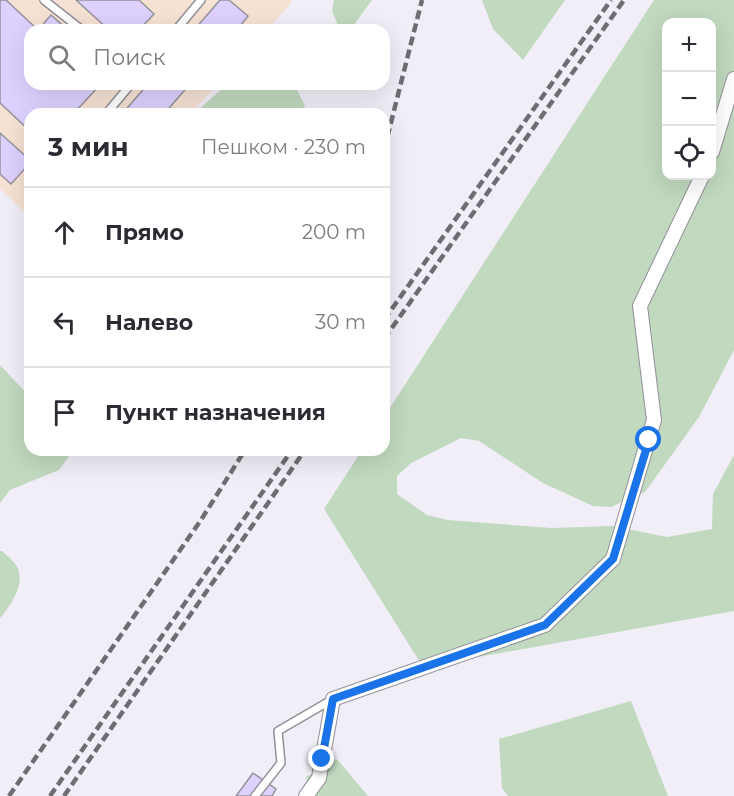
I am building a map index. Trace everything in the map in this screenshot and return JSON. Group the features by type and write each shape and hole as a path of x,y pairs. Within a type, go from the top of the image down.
{"street":[{"path":"716,136 734,80"},
{"path":"306,796 319,778 333,699 545,625 613,559 654,420 640,306 700,180"}],"lane":[{"path":"44,0 74,24"},
{"path":"181,24 201,0"},
{"path":"111,108 126,90"},
{"path":"255,796 281,763 278,731 333,699"}],"shaded area":[{"path":"0,0 290,0 291,3 272,24 24,24 24,90 212,90 195,108 24,108 24,211 0,189"}],"green space":[{"path":"334,0 372,0 354,24 338,24 332,11"},
{"path":"482,0 565,0 523,60 493,29"},
{"path":"654,0 734,0 734,350 699,417 645,492 611,507 593,506 543,483 479,441 461,438 411,463 397,476 397,494 427,515 447,520 551,528 613,526 667,537 712,529 713,494 734,455 734,611 423,667 324,509 358,456 390,456 390,408"},
{"path":"220,90 297,90 305,106 302,108 201,108"},
{"path":"0,365 24,391 24,456 69,456 59,470 10,490 0,503"},
{"path":"0,551 15,563 20,579 13,600 0,618"},
{"path":"631,701 668,796 508,796 502,788 499,739"},
{"path":"337,759 368,796 311,796 306,777"}],"building":[{"path":"0,0 6,0 32,24 24,24 24,90 95,90 79,108 24,108 24,125 0,103"},
{"path":"76,0 139,0 154,14 145,24 102,24"},
{"path":"220,0 229,0 248,16 242,24 199,24"},
{"path":"51,15 61,24 43,24"},
{"path":"143,90 185,90 169,108 127,108"},
{"path":"0,133 24,155 24,170 11,184 0,174"},
{"path":"253,773 276,789 272,796 236,796"}],"railway":[{"path":"390,126 422,0"},
{"path":"390,312 611,0"},
{"path":"390,331 624,0"},
{"path":"9,796 201,520 241,456"},
{"path":"50,796 288,456"},
{"path":"64,796 301,456"}],"route":[{"path":"322,759 333,699 545,625 613,559 649,440"}]}
